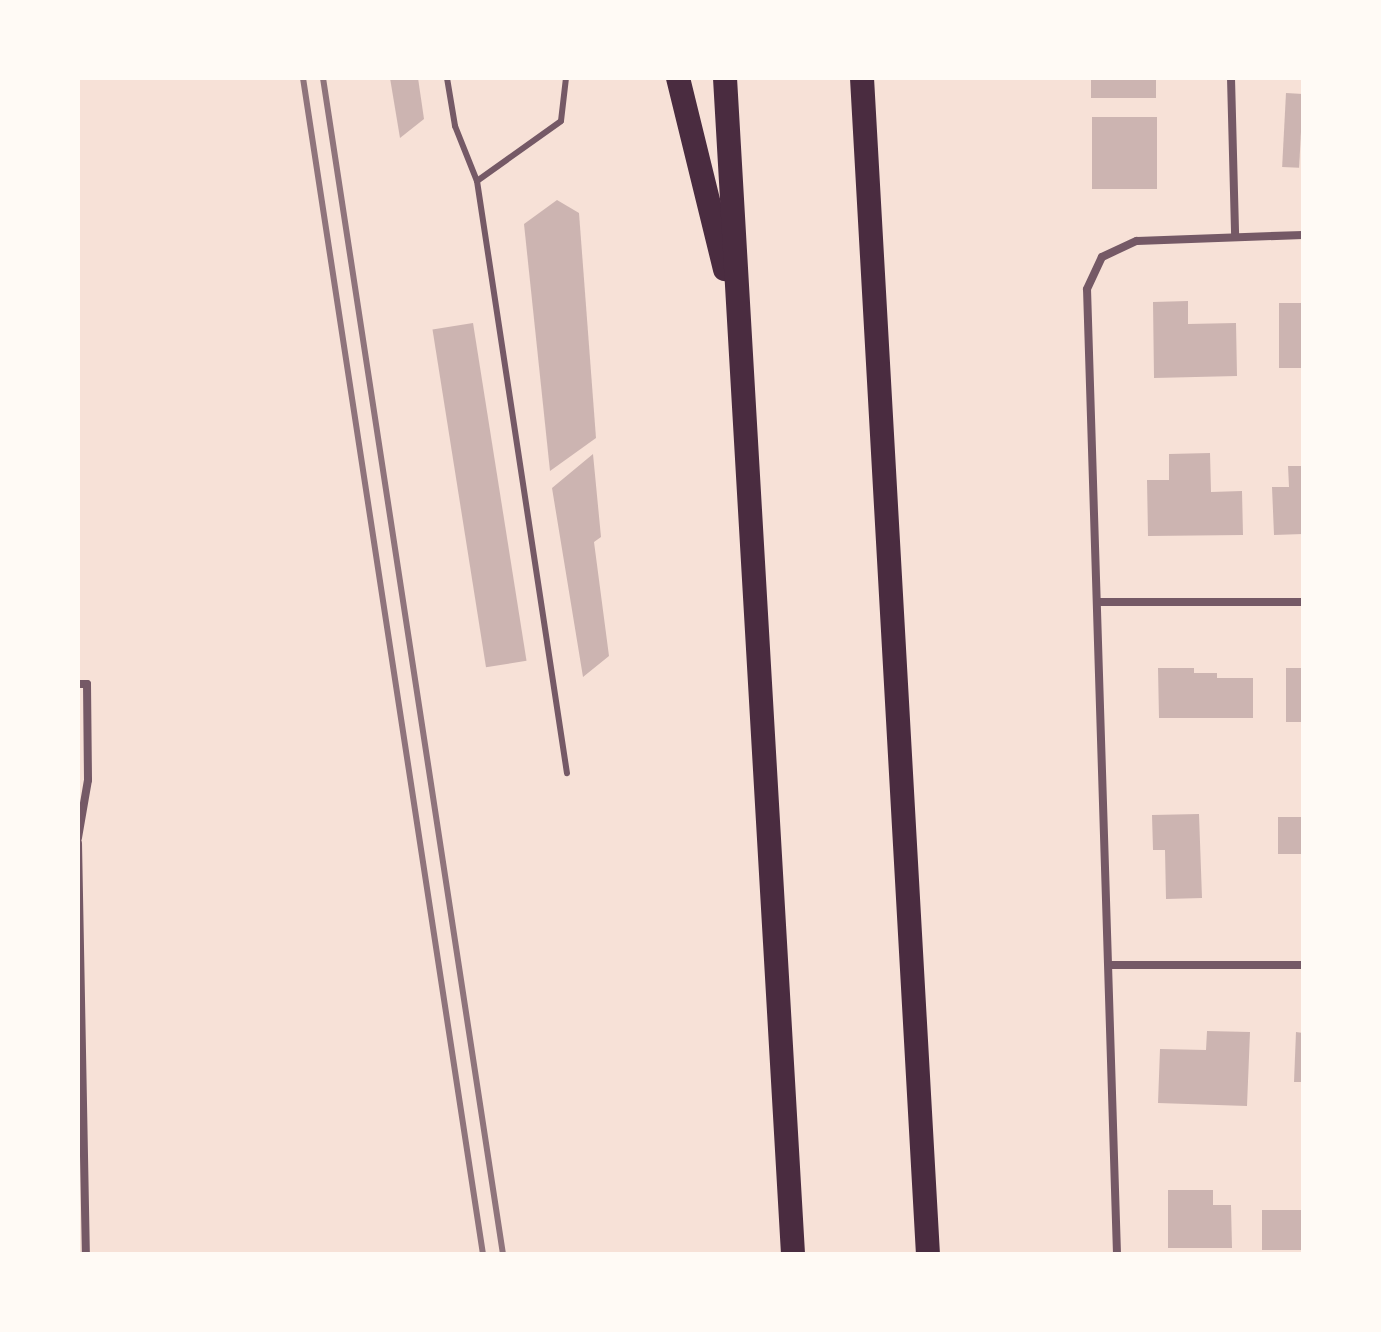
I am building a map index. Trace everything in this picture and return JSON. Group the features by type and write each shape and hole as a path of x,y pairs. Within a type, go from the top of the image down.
{"highway":[{"path":"678,78 740,330"},
{"path":"725,78 793,1254"},
{"path":"862,78 928,1254"}],"street":[{"path":"1231,78 1235,235"},
{"path":"1117,1254 1087,289 1102,257 1137,241 1235,235 1303,235"},
{"path":"1099,602 1303,602"},
{"path":"78,684 87,684 88,766 78,841 86,1254"},
{"path":"1109,965 1303,965"}],"lane":[{"path":"447,78 455,126 477,181 567,773"},
{"path":"477,181 561,121 566,78"}],"building":[{"path":"390,78 418,78 424,119 400,138"},
{"path":"1091,78 1156,78 1156,98 1091,98"},
{"path":"1286,93 1303,94 1299,168 1282,167"},
{"path":"1092,117 1157,117 1157,189 1092,189"},
{"path":"557,200 579,213 596,438 550,471 524,224"},
{"path":"1188,301 1188,324 1236,323 1237,376 1154,378 1153,302"},
{"path":"1279,303 1303,303 1303,368 1279,368"},
{"path":"473,323 527,661 486,667 433,329"},
{"path":"1210,453 1211,492 1242,491 1243,535 1148,536 1147,480 1169,480 1169,454"},
{"path":"593,454 601,537 594,542 609,656 583,677 552,488"},
{"path":"1288,466 1303,466 1303,534 1274,535 1272,487 1289,487"},
{"path":"1158,668 1194,668 1194,673 1217,673 1217,678 1253,678 1253,718 1159,718"},
{"path":"1286,668 1303,668 1303,722 1286,722"},
{"path":"1199,814 1202,898 1166,899 1165,850 1153,850 1152,815"},
{"path":"1278,817 1303,817 1303,854 1278,854"},
{"path":"1207,1031 1250,1032 1247,1106 1158,1103 1160,1049 1206,1050"},
{"path":"1296,1032 1303,1033 1303,1082 1294,1082"},
{"path":"1168,1190 1213,1190 1213,1205 1231,1205 1232,1248 1168,1248"},
{"path":"1262,1210 1303,1210 1303,1250 1262,1250"}],"railway":[{"path":"303,78 483,1254"},
{"path":"323,78 503,1254"}]}
